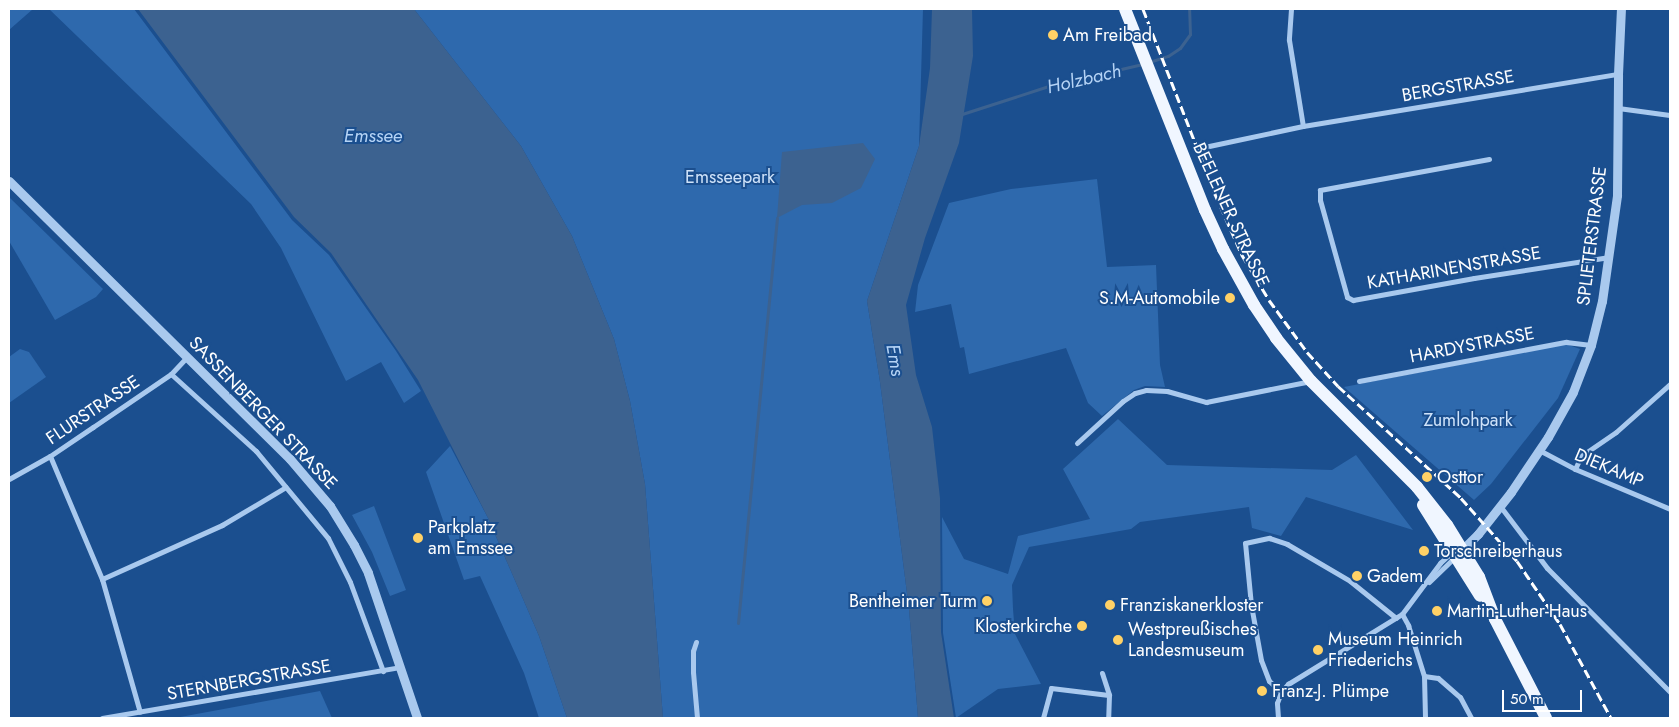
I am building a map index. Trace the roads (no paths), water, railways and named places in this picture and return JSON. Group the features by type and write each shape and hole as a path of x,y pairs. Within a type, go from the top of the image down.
{"main road":[{"name":"BEELENER STRASSE","path":"1125,9 1198,195 1227,256 1254,305 1276,338 1311,381 1406,478 1417,486 1430,502 1458,550 1479,577 1495,619 1546,718"}],"street":[{"path":"1292,9 1289,40 1303,126"},
{"name":"SPLIETERSTRASSE","path":"1458,550 1500,506 1539,450 1573,392 1591,345 1610,257 1617,195 1618,74 1622,9"},
{"name":"BERGSTRASSE","path":"1209,146 1303,126 1618,74"},
{"path":"1618,108 1670,115"},
{"name":"KATHARINENSTRASSE","path":"1489,158 1320,190 1320,200 1347,298 1353,300 1474,278 1610,257"},
{"name":"SASSENBERGER STRASSE","path":"9,181 290,458 330,506 354,544 368,574 417,718"},
{"name":"HARDYSTRASSE","path":"1359,381 1566,342 1591,345"},
{"name":"FLURSTRASSE","path":"9,479 50,456 171,374 188,357"},
{"name":"SASSENBERGER STRASSE","path":"171,374 256,451 328,538 348,579 383,671"},
{"path":"1077,443 1123,402 1136,393 1146,390 1167,391 1206,402 1311,381"},
{"path":"1575,469 1581,456 1616,432 1670,384"},
{"name":"DIEKAMP","path":"1539,450 1575,469 1670,509"},
{"path":"50,456 102,579 140,712"},
{"name":"SPLIETERSTRASSE","path":"1458,550 1519,477"},
{"path":"102,579 222,525 286,487"},
{"path":"1500,506 1547,568 1670,692"},
{"path":"1281,692 1269,681 1261,660 1251,605 1246,543 1269,538 1287,544 1350,581 1396,618"},
{"path":"1278,718 1278,703 1281,692 1288,684 1402,614 1420,589 1458,550"},
{"path":"1402,614 1408,625 1424,676 1425,718"},
{"path":"696,642 693,651 693,672 697,718"},
{"name":"STERNBERGSTRASSE","path":"102,718 400,667"},
{"path":"1102,672 1109,695 1108,718"},
{"path":"1424,676 1438,678 1460,697 1471,718"},
{"path":"1043,718 1051,688 1109,695"}],"water":[{"name":"Emssee","path":"138,9 414,9 521,146 572,236 614,339 630,401 645,484 663,718 567,718 539,636 488,518 418,380 331,253 294,217"},
{"name":"Ems","path":"932,9 972,9 973,56 959,143 925,238 906,305 916,375 932,427 940,498 941,632 954,718 918,718 909,609 880,382 867,301 919,146 930,68"},
{"path":"863,143 875,159 861,188 832,203 802,205 777,218 782,152"}],"waterway":[{"name":"Holzbach","path":"1149,62 1168,56 1180,48 1190,34 1189,9"},
{"name":"Holzbach","path":"962,114 1052,85 1143,64"},
{"path":"738,623 777,218"}],"railway":[{"path":"1143,9 1215,194 1242,255 1269,300 1307,352 1338,386 1461,498 1517,561 1560,624 1611,718"}],"place":[{"name":"Am Freibad","path":"1053,35"},
{"name":"S.M-Automobile","path":"1230,298"},
{"name":"Osttor","path":"1427,477"},
{"name":"Parkplatz am Emssee","path":"418,538"},
{"name":"Torschreiberhaus","path":"1424,551"},
{"name":"Gadem","path":"1357,576"},
{"name":"Bentheimer Turm","path":"987,601"},
{"name":"Franziskanerkloster","path":"1110,605"},
{"name":"Martin-Luther-Haus","path":"1437,611"},
{"name":"Klosterkirche","path":"1082,626"},
{"name":"Westpreußisches Landesmuseum","path":"1118,640"},
{"name":"Museum Heinrich Friederichs","path":"1318,650"},
{"name":"Franz-J. Plümpe","path":"1262,691"}],"park label":[{"name":"Emsseepark","path":"730,177"},
{"name":"Zumlohpark","path":"1468,420"}]}
